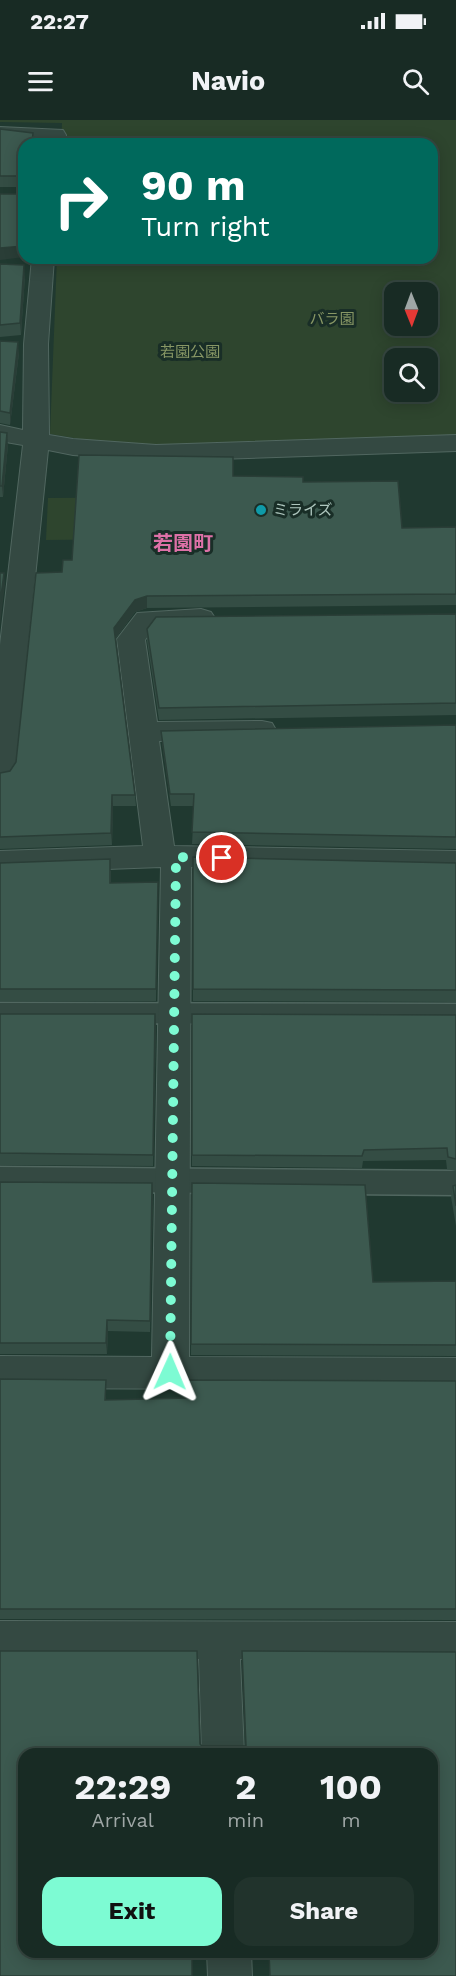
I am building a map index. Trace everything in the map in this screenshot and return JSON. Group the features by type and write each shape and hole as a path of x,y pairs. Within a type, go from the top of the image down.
{"street":[{"path":"0,133 55,135 55,138"},
{"path":"0,774 6,665 36,440 35,264"},
{"path":"9,344 36,344"},
{"path":"0,433 73,447 156,453 456,443"},
{"path":"170,1372 174,1012 168,856 142,732 131,639 147,619 230,618"},
{"path":"142,732 293,729"},
{"path":"0,862 168,856 456,862"},
{"path":"0,1372 456,1374"},
{"path":"0,1640 456,1641"},
{"path":"219,1642 223,1748"},
{"path":"229,1958 230,1976"}],"lane":[{"path":"0,1013 456,1014"},
{"path":"0,1179 456,1183"}],"green space":[{"name":"若園公園","path":"0,120 456,120 456,436 159,446 104,443 50,434 57,264 438,264 438,138 61,138 62,123 0,122"},
{"path":"207,497 139,539 46,540 48,498"}],"building":[{"path":"0,129 33,133 33,138 18,138 18,176 0,176"},
{"path":"0,194 18,194 18,246 0,248"},
{"path":"0,264 24,265 20,323 0,325"},
{"path":"0,341 18,342 10,413 0,411"},
{"path":"0,432 7,433 2,486 0,486"},
{"path":"79,455 233,457 233,476 303,477 303,482 398,481 402,528 456,527 456,594 147,596 135,600 114,628 135,795 112,795 111,833 0,837 0,773 10,771 16,762 36,573 62,572 63,560 72,560"},
{"path":"0,573 4,573 0,604"},
{"path":"456,614 456,703 159,708 147,629 156,617"},
{"path":"456,725 456,837 192,832 194,794 170,794 161,731"},
{"path":"193,857 456,863 456,990 193,989"},
{"path":"110,859 110,883 158,882 156,989 0,989 0,863"},
{"path":"0,1014 155,1014 153,1155 0,1153"},
{"path":"192,1014 456,1015 456,1159 448,1157 447,1148 364,1150 362,1156 192,1155"},
{"path":"0,1182 152,1183 150,1321 107,1320 106,1343 0,1343"},
{"path":"192,1183 365,1185 373,1282 456,1281 456,1345 191,1344"},
{"path":"456,1185 456,1206 453,1186"},
{"path":"0,1379 106,1380 105,1400 188,1398 188,1380 456,1381 456,1609 0,1609"},
{"path":"0,1651 197,1651 200,1744 202,1746 246,1746 242,1651 456,1652 456,1976 270,1976 269,1958 438,1958 438,1748 18,1748 18,1958 192,1958 192,1976 0,1976"}],"place":[{"name":"ミライズ","path":"261,510"}],"district":[{"name":"若園町","path":"183,543"}],"route":[{"path":"170,1372 176,857 222,858"}],"park label":[{"name":"バラ園","path":"332,319"}]}
